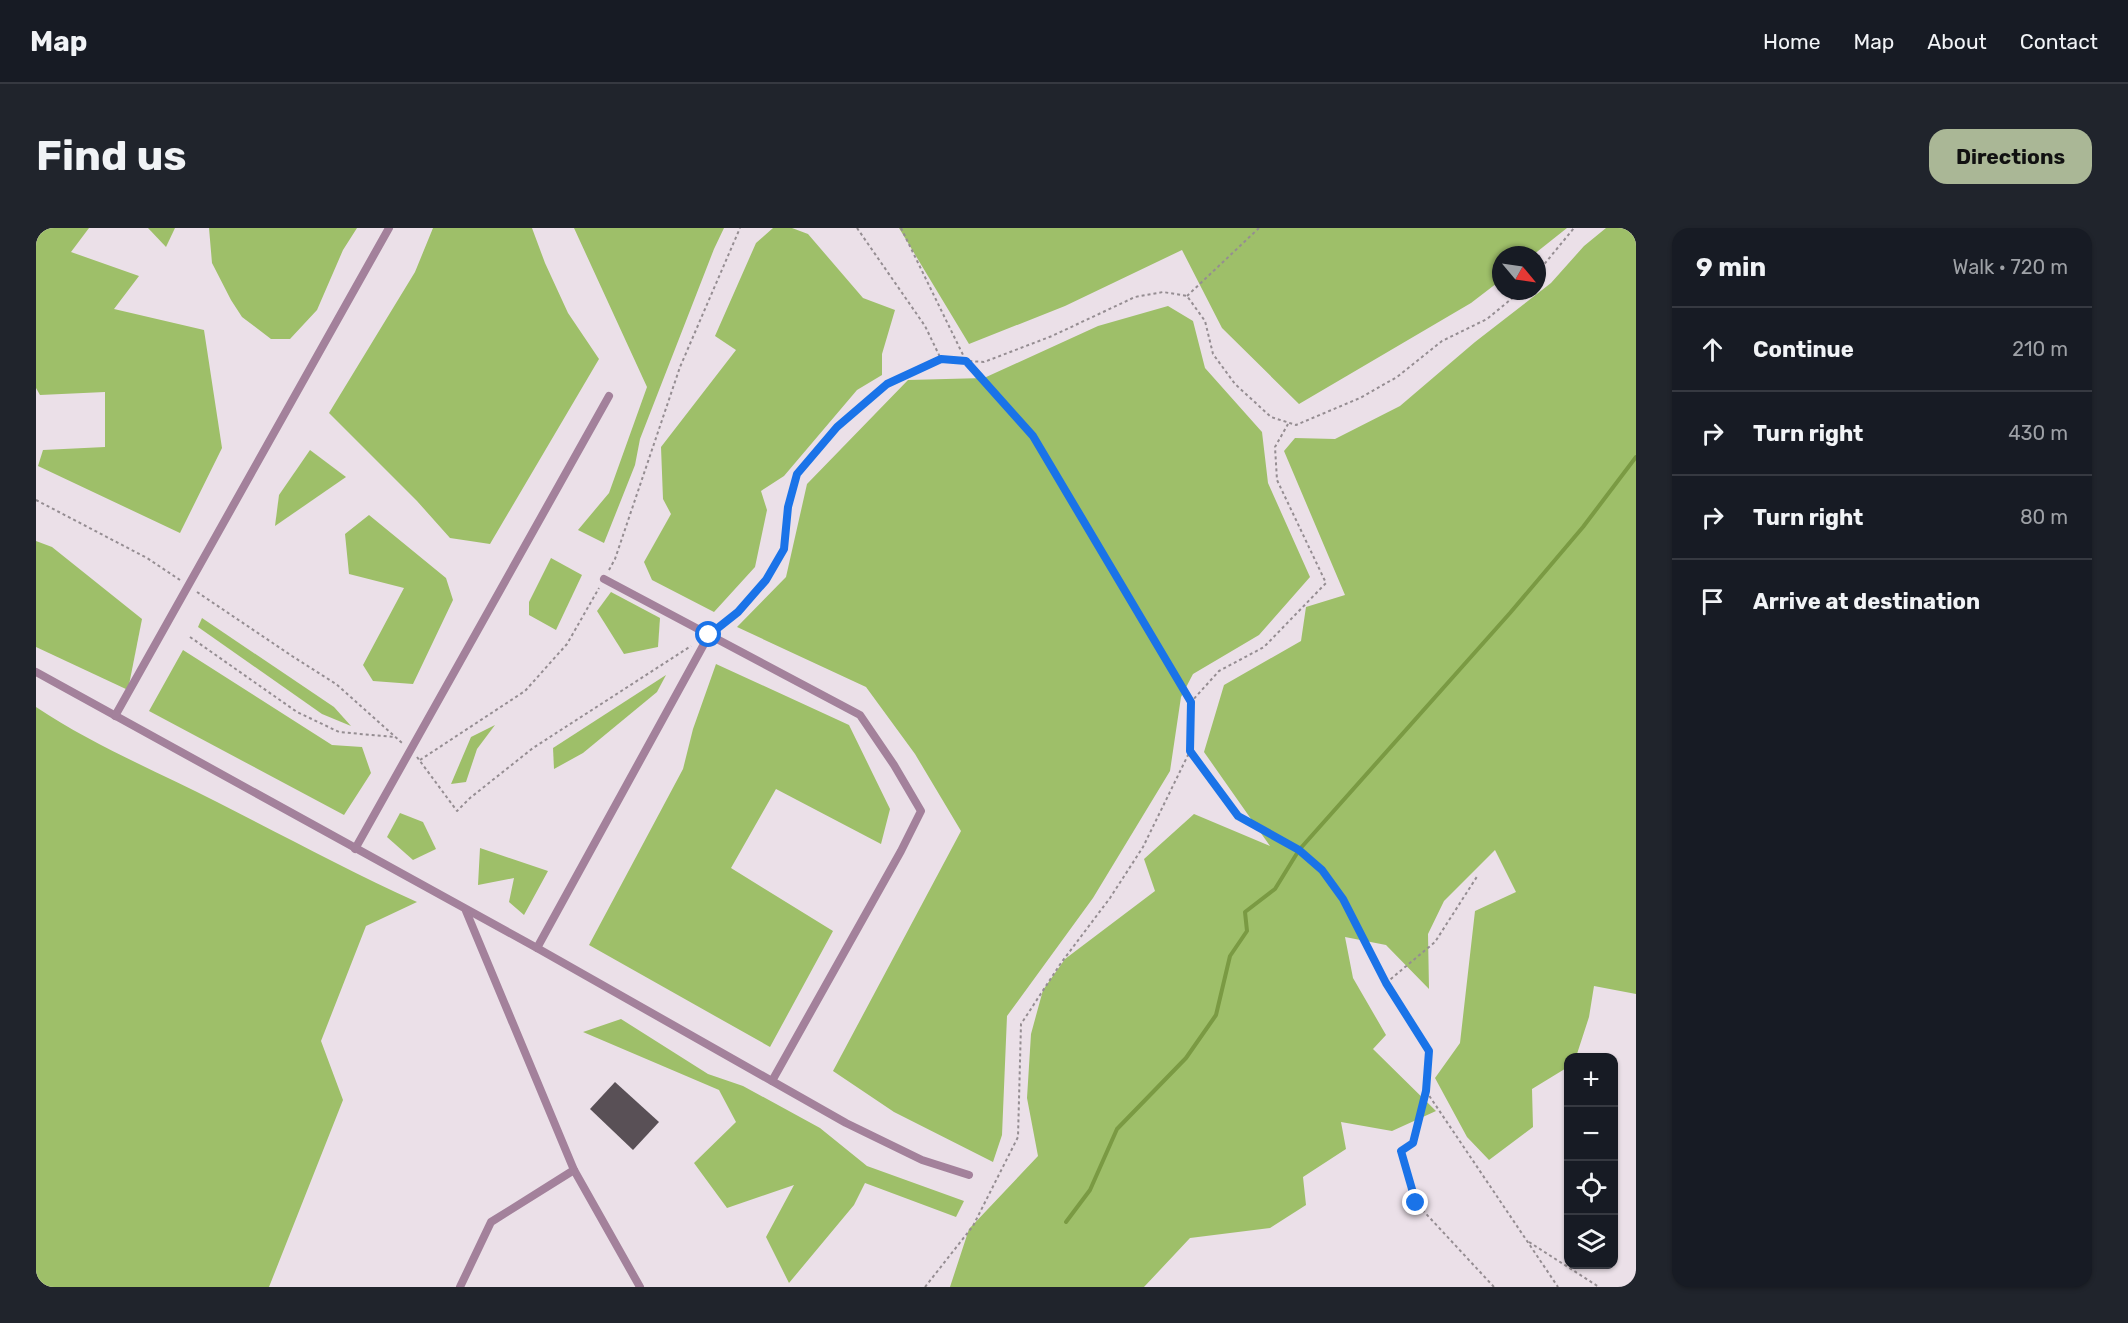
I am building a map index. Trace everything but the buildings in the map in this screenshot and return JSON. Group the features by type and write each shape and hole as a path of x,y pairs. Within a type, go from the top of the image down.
{"lane":[{"path":"116,716 389,228"},
{"path":"355,849 609,396"},
{"path":"604,579 860,716 894,765 921,811 772,1082"},
{"path":"537,948 709,635"},
{"path":"36,672 466,911 537,948 846,1123 912,1155 969,1175"},
{"path":"466,911 574,1170 640,1287"},
{"path":"460,1287 491,1222 574,1170"}],"path":[{"path":"420,760 525,691 567,644 615,559 680,368 740,228"},
{"path":"857,228 925,326 941,359"},
{"path":"900,228 966,361 1033,436 1191,702 1190,751 1143,847 1021,1024 1018,1137 973,1227 925,1287"},
{"path":"1187,296 1259,228"},
{"path":"1546,262 1574,228"},
{"path":"411,752 420,760 457,811 533,748 709,635 738,612 766,580 784,549 788,507 797,474 837,427 887,384 941,359 984,362 1052,336 1135,297 1163,292 1187,296 1205,321 1213,354 1235,384 1271,417 1296,425 1360,398 1397,377 1442,341 1487,319 1510,300"},
{"path":"1191,702 1219,671 1264,647 1326,583 1277,480 1275,447 1289,423"},
{"path":"36,500 147,558 186,584"},
{"path":"196,591 336,684 403,744"},
{"path":"190,637 297,712 339,732 394,736"},
{"path":"1190,751 1238,816 1299,850 1322,870 1343,899 1386,983 1429,1051 1426,1091 1413,1143 1401,1151 1416,1203 1494,1287"},
{"path":"1386,983 1436,942 1478,875"},
{"path":"1426,1091 1558,1287"},
{"path":"1526,1240 1599,1287"}],"green space":[{"path":"36,228 89,228 71,252 139,276 114,309 204,330 222,448 180,533 38,466 43,450 105,447 105,392 40,395 36,388"},
{"path":"148,228 175,228 166,247"},
{"path":"209,228 357,228 343,250 317,310 290,339 271,339 242,317 231,300 212,263"},
{"path":"433,228 532,228 568,313 599,359 490,544 450,538 417,501 329,413 415,272"},
{"path":"574,228 724,228 640,439 635,465 604,543 578,530 609,493 647,387"},
{"path":"773,228 792,228 808,234 863,298 895,310 882,354 882,375 857,390 784,476 761,491 767,510 755,567 714,612 652,580 644,562 671,514 663,499 661,447 736,350 715,336 756,243"},
{"path":"899,228 1567,228 1544,246 1492,246 1492,287 1471,303 1299,404 1222,328 1182,250 1065,306 969,344"},
{"path":"1606,228 1636,228 1636,994 1594,986 1589,1017 1577,1053 1564,1053 1564,1069 1532,1089 1533,1127 1489,1160 1467,1137 1435,1078 1460,1043 1475,911 1516,892 1495,850 1444,901 1428,934 1429,989 1386,945 1345,937 1353,978 1386,1035 1373,1049 1436,1111 1392,1131 1341,1122 1346,1149 1303,1177 1306,1205 1270,1228 1190,1238 1144,1287 950,1287 969,1229 1038,1156 1027,1098 1031,1034 1043,990 1065,959 1155,891 1144,859 1194,814 1270,846 1204,752 1224,685 1301,641 1306,607 1345,595 1284,451 1295,438 1335,439 1400,406 1475,342 1529,300 1546,300 1546,287 1584,246"},
{"path":"1168,306 1193,321 1205,368 1262,432 1268,483 1310,577 1259,635 1193,674 1181,697 1170,771 1093,898 1007,1016 1002,1135 993,1162 894,1112 833,1071 961,831 915,754 866,687 737,627 786,577 807,484 908,380 984,378 1098,326"},
{"path":"310,450 346,477 275,526 279,495"},
{"path":"369,515 446,578 453,600 413,684 373,681 363,665 404,588 349,574 345,534"},
{"path":"36,541 52,547 142,619 128,690 36,647"},
{"path":"551,558 582,575 556,630 529,615 529,602"},
{"path":"611,592 660,618 658,647 624,654 597,611"},
{"path":"202,618 334,707 351,726 322,714 198,627"},
{"path":"183,650 332,745 362,747 371,773 344,815 149,711"},
{"path":"716,664 849,725 890,809 881,844 776,789 731,868 833,931 770,1047 589,945 683,769 693,729"},
{"path":"666,675 657,692 583,753 554,769 553,748"},
{"path":"36,707 102,746 417,902 366,926 321,1041 343,1100 269,1287 36,1287"},
{"path":"495,725 477,749 466,782 451,784 471,737"},
{"path":"400,813 423,822 436,849 413,860 387,837"},
{"path":"480,848 548,871 524,915 509,902 514,878 478,885"},
{"path":"621,1019 708,1074 743,1086 820,1128 867,1166 964,1201 956,1217 865,1183 854,1205 789,1283 766,1237 794,1185 727,1208 694,1163 736,1122 719,1090 583,1032"}],"waterway":[{"path":"1066,1222 1090,1190 1117,1129 1186,1058 1216,1015 1230,956 1247,931 1245,912 1275,889 1299,850 1510,613 1583,527 1636,457"}],"route":[{"path":"709,635 738,612 766,580 784,549 788,507 797,474 837,427 887,384 941,359 966,361 1033,436 1191,702 1190,751 1238,816 1299,850 1322,870 1343,899 1386,983 1429,1051 1426,1091 1413,1143 1401,1151 1416,1203"}]}
